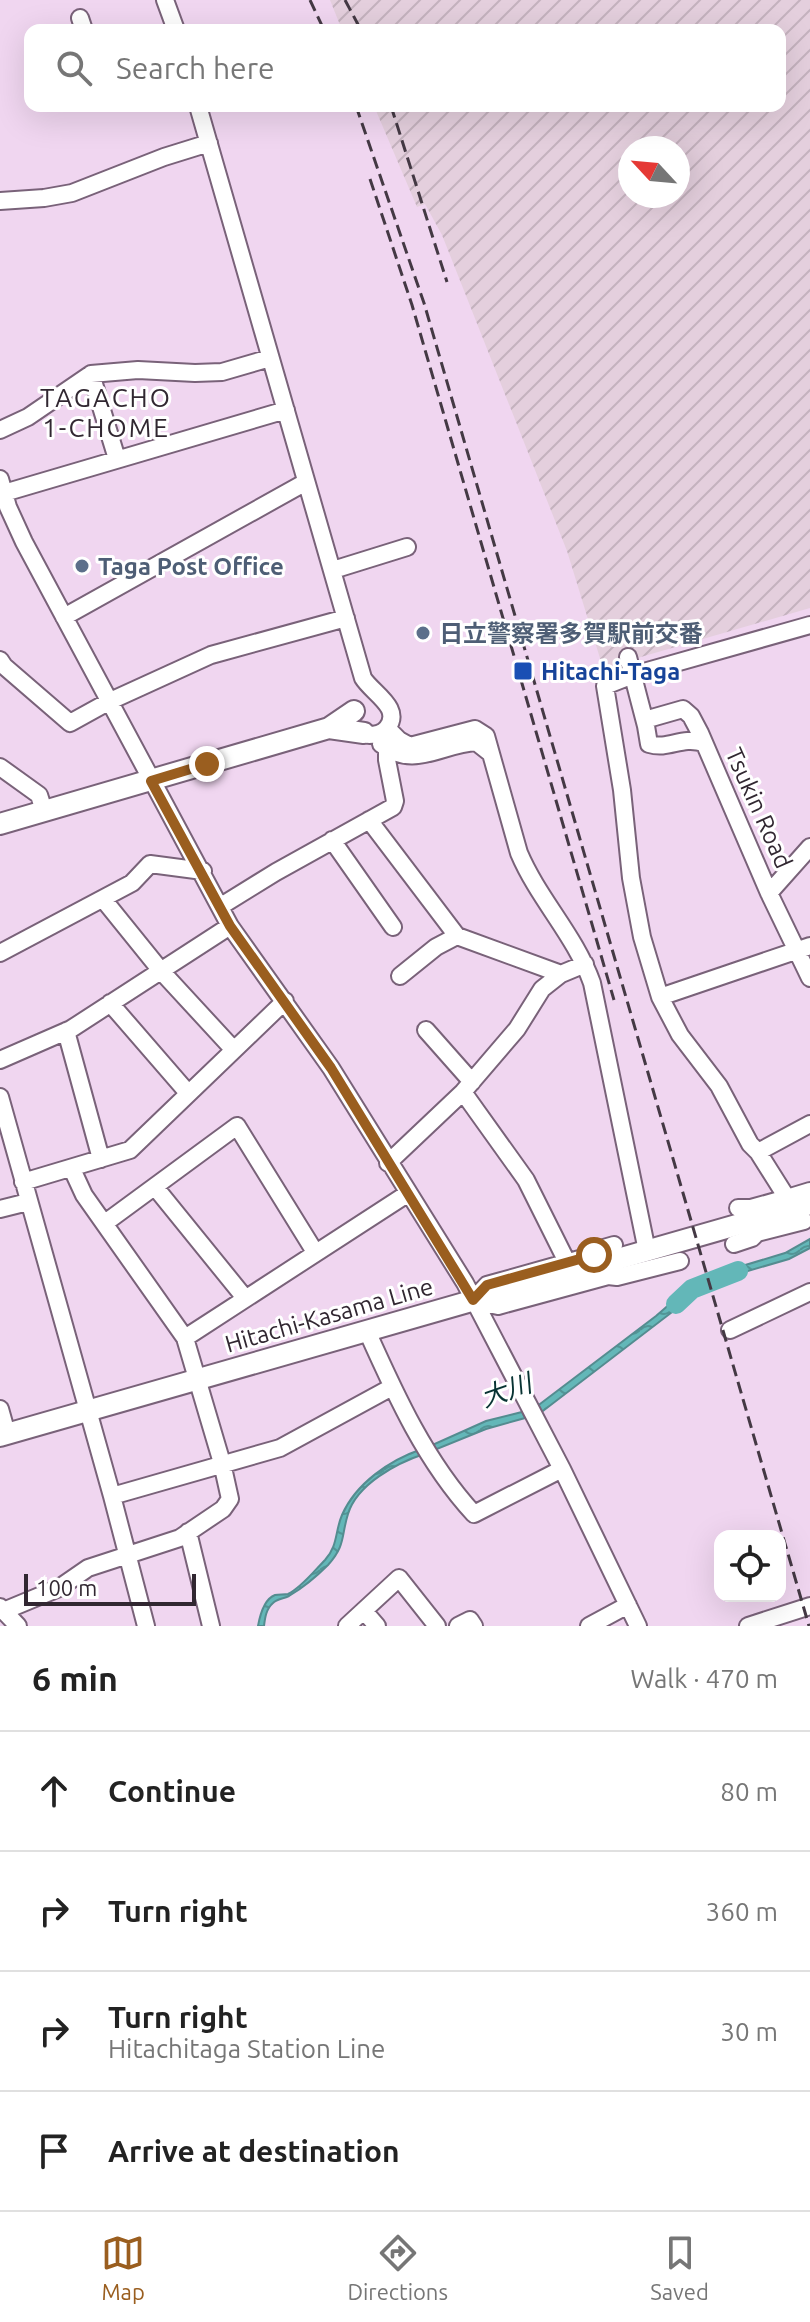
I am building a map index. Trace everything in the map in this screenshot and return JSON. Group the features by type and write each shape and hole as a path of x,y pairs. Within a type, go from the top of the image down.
{"main road":[{"path":"0,824 329,728 355,708"},
{"path":"329,728 366,734"},
{"name":"Hitachi-Kasama Line","path":"4,1435 647,1251 808,1218"}],"street":[{"path":"165,0 174,24"},
{"path":"200,112 363,678 391,709 387,728 379,734 366,734"},
{"path":"0,201 72,193 209,143"},
{"path":"0,430 28,417 91,374 138,370 222,372 270,358"},
{"path":"91,374 117,459"},
{"path":"286,410 117,459 3,498 108,702 203,871 230,926 331,1068 473,1300 562,1469 638,1626"},
{"path":"64,617 306,482"},
{"path":"333,570 407,547"},
{"path":"1,665 70,723 108,702 211,655 346,618"},
{"path":"787,1198 750,1144 719,1086 680,1035 660,997 642,937 631,878 622,790 605,686 633,675 810,625"},
{"path":"628,657 649,744 659,747 691,739 704,743"},
{"path":"363,678 355,708 355,724 387,750 397,755 417,756 476,742 490,753"},
{"path":"355,708 368,697 383,700"},
{"name":"Tsukin Road","path":"646,726 648,719 683,709 691,716 769,893 804,948 810,978"},
{"path":"387,728 410,746 479,730 486,736 519,853 527,871 576,944 585,964 597,1005 647,1251"},
{"path":"221,906 393,807 395,801 387,750"},
{"path":"0,767 39,795 44,811"},
{"path":"369,820 457,936 561,974"},
{"path":"332,840 393,927"},
{"path":"769,893 810,847"},
{"path":"0,953 132,883 150,864 203,871"},
{"path":"103,899 162,972 233,1049"},
{"path":"0,1060 66,1031 230,926"},
{"path":"400,976 436,947 457,936"},
{"path":"660,997 804,948"},
{"path":"388,1163 467,1087 517,1029 542,989 561,974 585,964"},
{"path":"23,1182 130,1150 285,1001"},
{"path":"110,1003 188,1093"},
{"path":"426,1030 467,1087 526,1180 567,1262"},
{"path":"66,1031 101,1159"},
{"path":"0,1097 146,1626"},
{"path":"758,1152 810,1124"},
{"path":"105,1223 237,1126 315,1252"},
{"path":"18,1626 3,1608 59,1588 88,1568 128,1557 188,1532 223,1509 230,1499 185,1338 84,1195 72,1169"},
{"path":"155,1187 245,1298"},
{"path":"738,1208 751,1208 810,1191"},
{"path":"185,1338 407,1194"},
{"path":"0,1209 28,1202"},
{"path":"734,1244 757,1233 808,1218"},
{"path":"473,1300 487,1285 594,1255 600,1249 614,1245"},
{"path":"473,1300 498,1306 608,1276 617,1277 680,1261"},
{"path":"730,1330 810,1292"},
{"path":"367,1331 392,1387 449,1487 474,1514 562,1469"},
{"path":"112,1496 280,1448 392,1387"},
{"path":"0,1409 4,1435"},
{"path":"188,1532 211,1626"},
{"path":"347,1626 399,1578 437,1626"},
{"path":"589,1626 628,1605"},
{"path":"748,1626 810,1606"},
{"path":"364,1611 377,1626"},
{"path":"458,1626 470,1620 474,1626"}],"shaded area":[{"path":"330,0 810,0 810,608 603,668 567,551 442,235 425,204 417,207 377,112 786,112 786,24 340,24"}],"water":[{"path":"810,1239 810,1248 789,1259 734,1275 714,1287 713,1279 732,1269 785,1253"},
{"path":"694,1283 697,1293 539,1414 536,1407 656,1316"},
{"path":"522,1412 525,1418 486,1429 432,1451 430,1446 486,1421"},
{"path":"422,1449 424,1454 390,1469 360,1493 348,1514 334,1558 305,1585 273,1603 267,1611 264,1626 258,1626 268,1600 293,1591 329,1555 348,1503 365,1483 386,1466"}],"waterway":[{"name":"大川","path":"676,1304 692,1289 738,1271"}],"railway":[{"path":"310,0 321,24"},
{"path":"345,0 358,24"},
{"path":"358,112 424,303 809,1626"},
{"path":"393,112 447,282"},
{"path":"370,179 412,305 614,1000"}],"place":[{"name":"Taga Post Office","path":"82,566"},
{"name":"日立警察署多賀駅前交番","path":"423,633"},
{"name":"Hitachi-Taga","path":"523,671"}],"district":[{"name":"TAGACHO 1-CHOME","path":"106,412"}],"route":[{"path":"207,764 151,781 203,871 230,926 331,1068 473,1300 487,1285 594,1255"}]}
